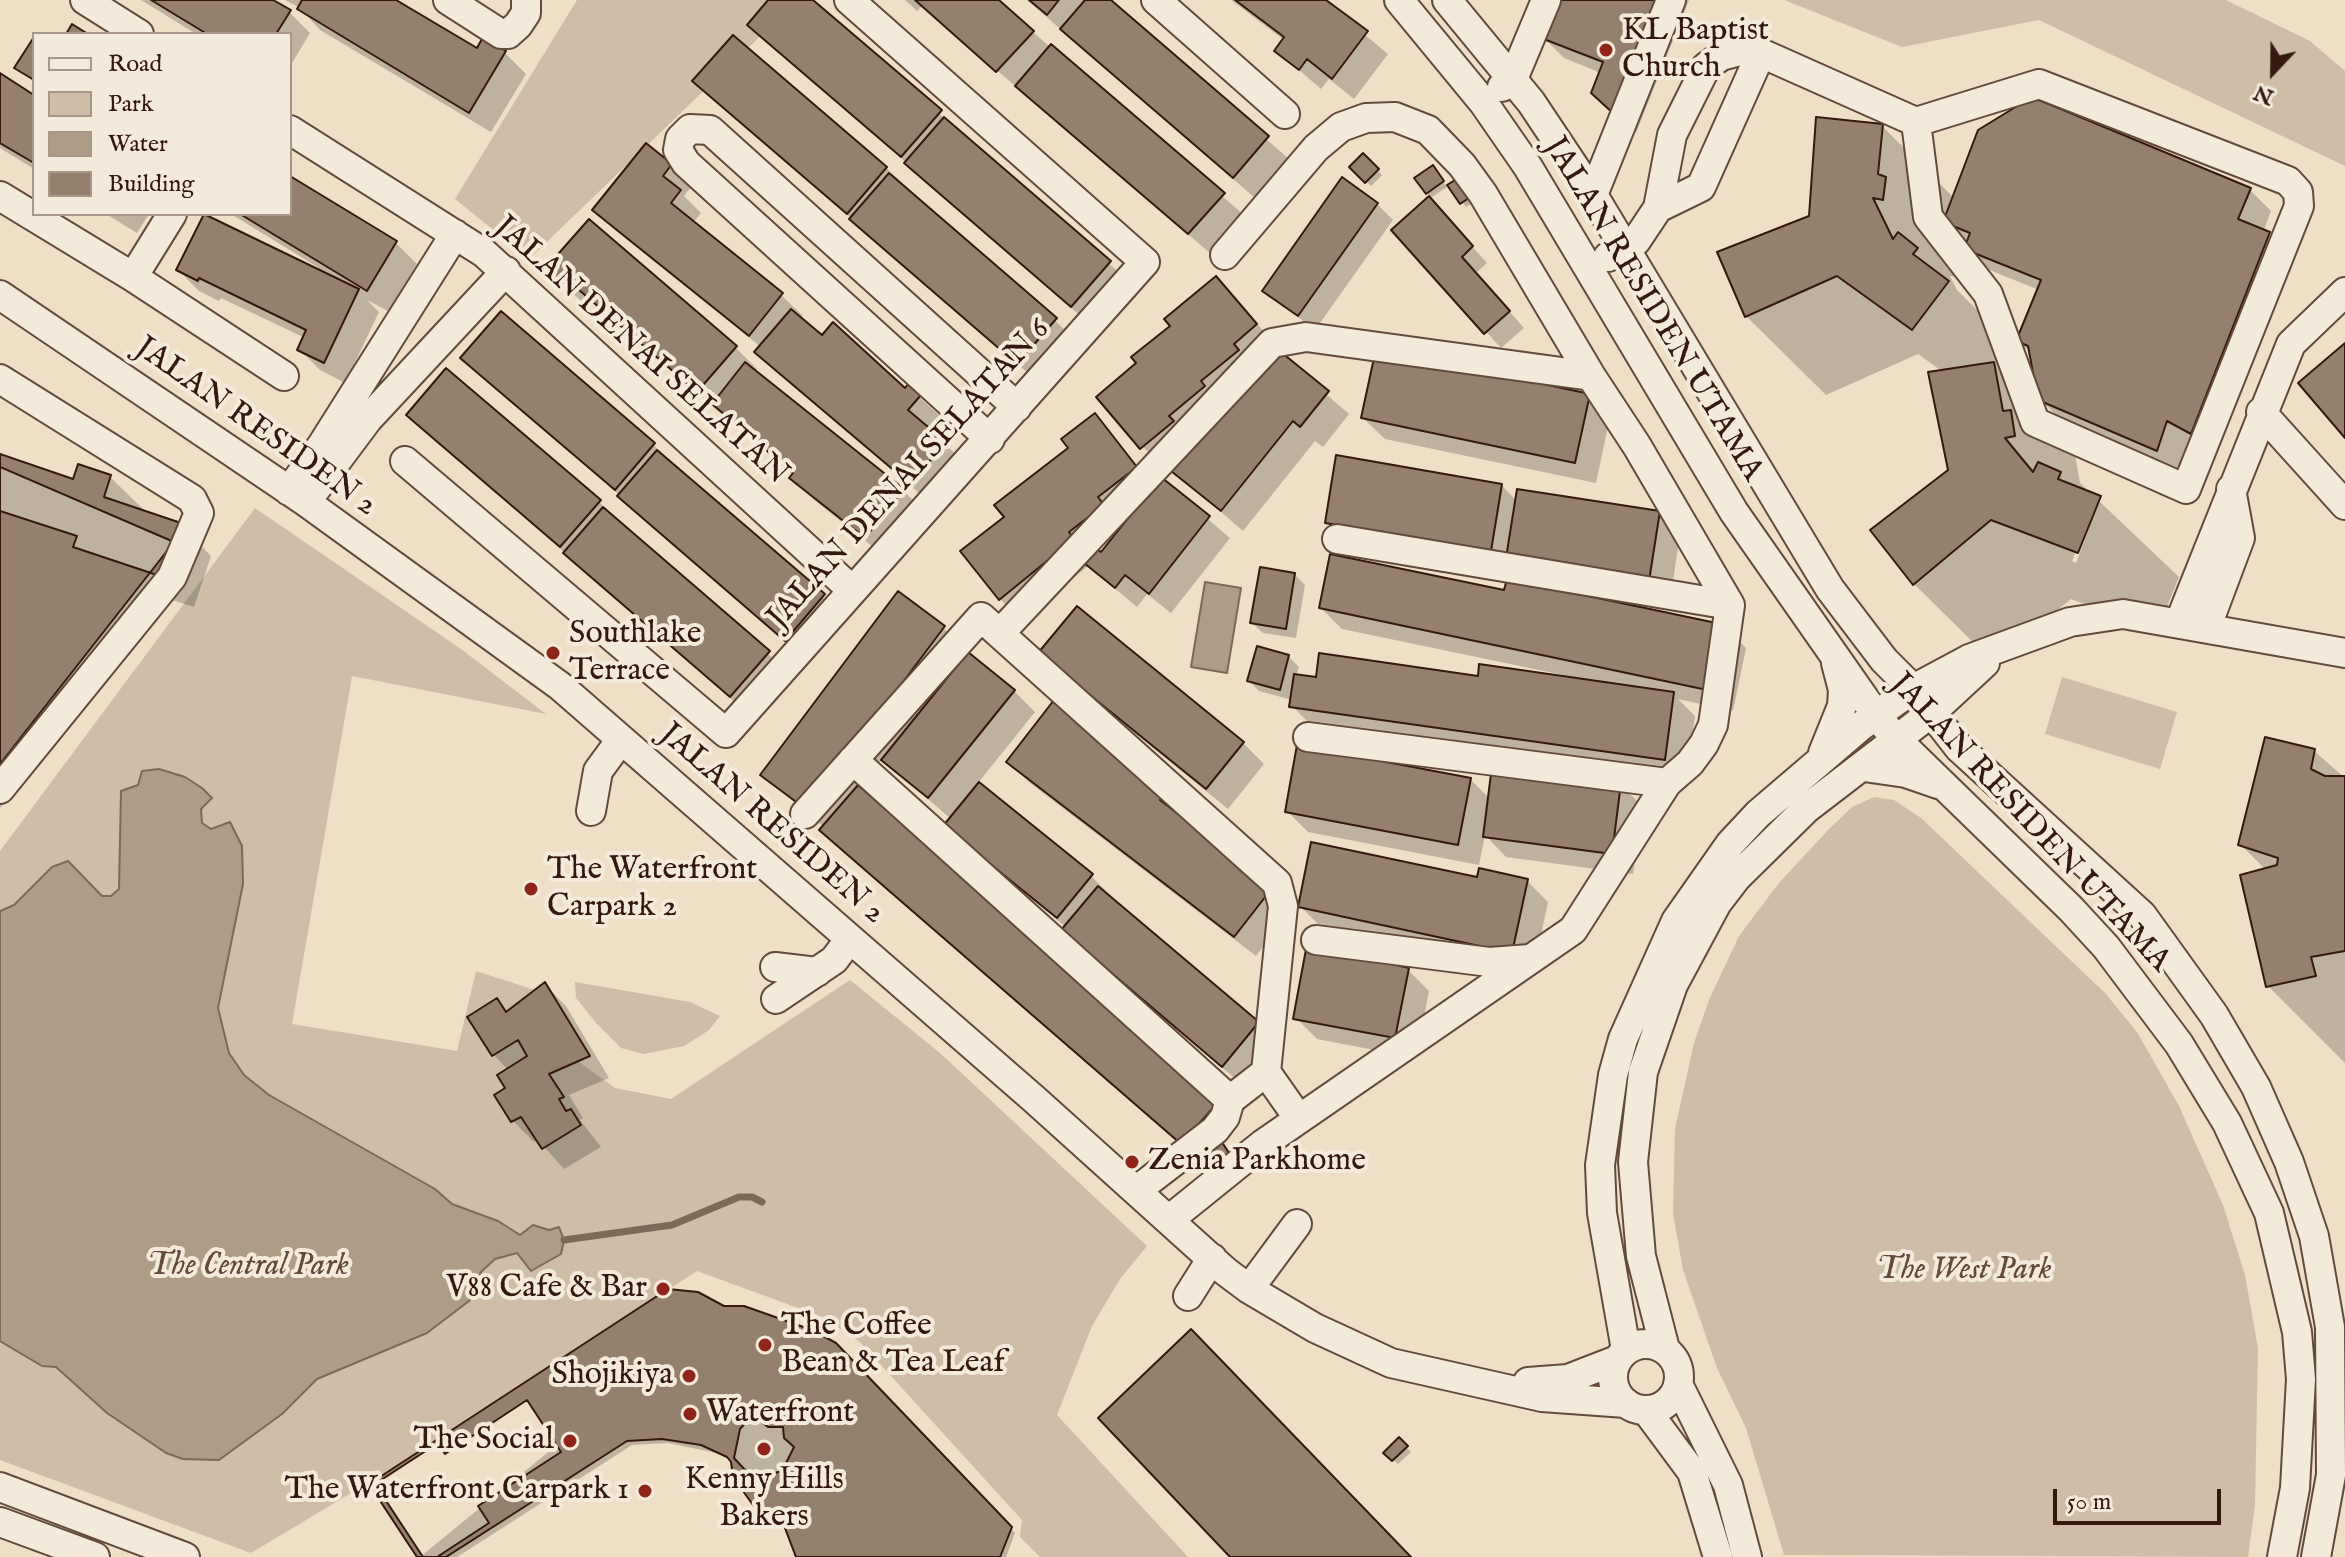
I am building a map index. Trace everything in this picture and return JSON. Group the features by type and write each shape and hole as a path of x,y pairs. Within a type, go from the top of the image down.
{"street":[{"path":"85,0 136,32"},
{"path":"448,0 501,34 508,34 518,25 526,13 526,0"},
{"name":"JALAN DENAI SELATAN 6","path":"405,461 726,733 1145,262 849,0"},
{"path":"1156,0 1285,114"},
{"name":"JALAN RESIDEN UTAMA","path":"1399,0 1483,102 1589,266 1734,512 1876,715 1896,739 2080,918 2142,992 2179,1044 2227,1123 2269,1213 2297,1332 2301,1379 2295,1488 2282,1557"},
{"name":"JALAN RESIDEN UTAMA","path":"1447,0 1506,71 1593,195 1810,560 1884,660 1913,689 1959,748 2142,915 2214,1015 2256,1087 2289,1162 2314,1236 2337,1326 2339,1392 2331,1475 2316,1557"},
{"path":"1506,71 1527,0"},
{"path":"1483,102 1506,71 1546,0"},
{"path":"1593,195 1671,0"},
{"path":"1589,266 1625,250 1636,241 1658,208 1672,135 1706,67 1721,56 1740,51 1761,53 1916,122 2039,84 2288,181 2298,192 2299,206 2186,489 2035,422 1988,294 1928,217 1916,122"},
{"path":"1658,208 1701,187 1761,53"},
{"path":"1170,1219 1227,1170 1573,930 1667,783 1690,763 1713,725 1730,605 1483,194 1440,140 1407,120 1366,118 1331,133 1225,255"},
{"path":"990,439 686,163 678,150 680,139 690,129 710,130 1017,407"},
{"name":"JALAN DENAI SELATAN","path":"292,131 455,234 506,271 852,590"},
{"path":"0,196 32,215"},
{"path":"33,216 284,376"},
{"path":"133,277 171,216"},
{"path":"297,496 322,445 455,234"},
{"path":"297,496 506,271"},
{"path":"2193,624 2240,538 2231,488 2291,344 2345,292"},
{"name":"JALAN RESIDEN 2","path":"0,295 297,496 560,686 1249,1289 1315,1328 1391,1363 1542,1397 1636,1407"},
{"path":"1000,633 1272,343 1306,337 1591,376"},
{"path":"0,379 192,499 199,513 172,577 0,789"},
{"path":"2261,412 2345,505"},
{"path":"1337,539 1730,605"},
{"path":"1718,1557 1692,1472 1613,1383 1622,1355 1602,1213 1600,1165 1606,1112 1623,1039 1676,921 1702,881 1758,814 1876,715 1913,689 1969,668 2004,644 2070,622 2123,614 2345,653"},
{"path":"805,814 981,617 1277,883 1283,906 1266,1072 1299,1119"},
{"path":"1819,761 1842,706 1843,690 1834,655"},
{"path":"1884,660 1969,668"},
{"path":"1636,1407 1667,1402 1678,1384 1679,1371 1665,1349 1641,1256 1633,1162 1643,1072 1659,1019 1693,944 1737,877 1806,809 1931,713 1969,668"},
{"path":"1959,748 1958,711 1969,668"},
{"path":"1308,737 1667,783"},
{"path":"591,811 598,771 620,741"},
{"path":"853,760 1230,1100"},
{"path":"1864,767 1906,773 1946,788"},
{"path":"776,999 834,960 850,939"},
{"path":"1316,940 1489,962 1530,959"},
{"path":"775,967 817,972"},
{"path":"1137,1190 1215,1130 1225,1117 1230,1100 1266,1072"},
{"path":"1249,1289 1292,1232"},
{"path":"1188,1296 1212,1258"},
{"path":"2297,1332 2337,1326"},
{"path":"1622,1355 1645,1343 1665,1349"},
{"name":"JALAN RESIDEN 2","path":"1496,1386 1568,1379 1622,1355"},
{"path":"1678,1384 1728,1485 1747,1557"},
{"path":"0,1487 185,1557"},
{"path":"0,1522 95,1557"}],"green space":[{"path":"577,0 798,0 529,259 455,199"},
{"path":"1784,0 2226,0 2310,41 2345,71 2345,166 2039,20 1902,47"},
{"name":"The Central Park","path":"255,508 461,649 546,714 352,676 292,1024 457,1051 476,971 538,991 568,1054 615,1088 671,1099 850,980 940,1053 1147,1246 1120,1279 1092,1326 1057,1415 1188,1557 1040,1557 1020,1537 1022,1520 860,1342 823,1317 697,1271 368,1483 251,1553 0,1460 0,851"},
{"path":"2062,677 2177,712 2160,769 2045,734"},
{"name":"The West Park","path":"1874,797 1894,800 1921,818 2105,993 2137,1032 2179,1106 2223,1205 2245,1275 2258,1348 2255,1505 2248,1557 1784,1555 1746,1428 1717,1368 1683,1270 1673,1213 1675,1129 1694,1043 1709,1000 1739,936 1779,883 1828,830 1852,807"},
{"path":"575,982 690,1002 720,1016 709,1030 684,1046 644,1054 621,1048 597,1024 576,998"}],"water":[{"path":"1205,582 1241,588 1227,673 1191,667"},
{"path":"159,769 185,777 202,788 212,798 201,809 202,823 211,829 230,822 242,846 243,884 218,1008 229,1053 244,1075 269,1095 435,1189 452,1204 498,1221 520,1235 533,1225 549,1230 559,1227 564,1240 561,1254 531,1271 517,1253 495,1259 481,1272 469,1301 427,1333 317,1379 282,1414 219,1460 183,1459 166,1453 107,1413 56,1367 42,1366 0,1341 0,911 14,905 52,867 68,861 102,896 111,896 119,889 121,791 138,785 142,771"}],"building":[{"path":"151,0 273,0 291,10 277,32 204,32"},
{"path":"302,0 396,0 477,48 483,37 506,51 469,113 297,9"},
{"path":"768,0 813,0 942,110 901,157 747,25"},
{"path":"915,0 999,0 1034,31 996,72"},
{"path":"1029,0 1059,0 1047,15"},
{"path":"1085,0 1111,0 1269,136 1233,178 1060,29"},
{"path":"1235,0 1326,0 1368,31 1332,79 1307,59 1299,70 1274,51 1284,37"},
{"name":"KL Baptist Church","path":"1556,0 1660,0 1614,114 1591,93 1603,62 1541,38"},
{"path":"72,24 85,32 67,32"},
{"path":"733,35 887,167 847,214 692,81"},
{"path":"32,40 32,79 14,68"},
{"path":"1051,44 1225,193 1188,234 1015,86"},
{"path":"0,73 32,94 32,162 0,143"},
{"path":"2032,97 2251,188 2238,219 2270,232 2191,434 2167,421 2157,451 2038,400 2028,346 2016,341 2041,280 1964,249 1970,233 1943,222 1978,130"},
{"path":"944,117 1111,261 1071,307 904,163"},
{"path":"1816,117 1883,124 1878,174 1886,177 1883,200 1873,198 1893,239 1898,232 1918,248 1913,254 1949,281 1912,330 1837,276 1745,317 1717,252 1809,216"},
{"path":"646,143 672,164 663,176 681,190 671,203 783,293 749,336 592,210"},
{"path":"1363,153 1379,169 1365,183 1349,167"},
{"path":"1433,165 1444,181 1426,194 1414,178"},
{"path":"889,173 1057,318 1017,364 849,219"},
{"path":"1463,175 1475,194 1460,204 1447,185"},
{"path":"292,177 397,241 367,291 243,216 292,216"},
{"path":"1342,177 1378,203 1298,316 1262,291"},
{"path":"1429,196 1473,246 1462,257 1510,311 1484,334 1391,230"},
{"path":"203,216 208,216 359,289 324,363 297,350 306,330 176,270"},
{"path":"589,219 737,346 697,392 571,283 566,289 544,270"},
{"path":"1216,276 1257,324 1234,344 1239,350 1201,381 1205,386 1169,416 1174,421 1140,449 1096,397 1136,363 1131,357 1170,326 1164,319"},
{"path":"791,309 822,335 833,322 905,388 908,384 921,395 908,410 946,442 910,484 754,352"},
{"path":"501,311 655,443 615,490 460,358"},
{"path":"2345,343 2345,438 2298,383"},
{"path":"1366,346 1590,394 1575,463 1361,418 1374,358"},
{"path":"1276,348 1329,391 1300,427 1293,421 1221,511 1171,471 1242,383"},
{"path":"745,362 904,489 865,538 789,478 793,473 712,404"},
{"path":"1994,362 2003,411 2011,410 2015,436 2005,438 2033,472 2038,462 2061,472 2058,479 2101,496 2078,553 1991,520 1913,585 1870,530 1948,470 1928,372"},
{"path":"446,368 601,500 560,547 406,415"},
{"path":"1095,413 1137,467 1098,497 1104,505 1069,532 1074,539 999,600 960,551 1004,517 994,505 1068,448 1061,439"},
{"path":"657,450 825,594 785,641 617,496"},
{"path":"0,454 73,479 78,464 111,475 104,497 181,523 163,577 73,547 77,536 0,511"},
{"path":"1336,455 1502,484 1491,551 1325,523"},
{"path":"0,467 174,542 0,764"},
{"path":"1161,477 1210,516 1149,594 1125,575 1115,588 1079,559 1091,544 1101,552"},
{"path":"1517,489 1660,511 1649,581 1506,558"},
{"path":"603,507 770,651 730,697 563,553"},
{"path":"1330,554 1504,590 1507,579 1726,625 1712,691 1319,608"},
{"path":"1260,567 1295,573 1286,629 1250,623"},
{"path":"898,591 945,626 807,810 760,775"},
{"path":"1077,606 1244,742 1206,789 1038,653"},
{"path":"1257,646 1289,655 1280,690 1247,681"},
{"path":"968,652 1015,690 928,798 881,760"},
{"path":"1319,653 1478,676 1479,664 1674,692 1665,760 1289,707 1294,674 1316,677"},
{"path":"1054,700 1169,788 1160,800 1273,887 1234,937 1006,762"},
{"path":"2265,737 2315,749 2311,769 2325,776 2345,776 2345,951 2311,957 2316,976 2266,987 2240,875 2277,865 2278,858 2238,845"},
{"path":"1297,745 1471,778 1458,845 1285,812"},
{"path":"1492,766 1621,783 1612,854 1483,837"},
{"path":"979,782 1093,874 1057,918 943,826"},
{"path":"858,785 1221,1099 1181,1144 819,830"},
{"path":"1311,842 1477,877 1479,868 1528,879 1512,953 1298,907"},
{"path":"1098,886 1259,1022 1222,1067 1061,930"},
{"path":"1307,944 1409,968 1395,1038 1293,1019"},
{"path":"545,982 590,1056 549,1074 564,1097 559,1099 566,1111 571,1109 581,1125 542,1149 521,1117 511,1122 494,1095 505,1088 497,1075 527,1056 518,1040 492,1056 467,1017 497,998 506,1012"},
{"path":"1220,1139 1229,1153 1209,1167 1199,1152"},
{"name":"Waterfront","path":"668,1289 698,1292 724,1306 744,1306 812,1330 836,1343 1012,1527 1000,1557 796,1557 780,1515 753,1505 733,1477 727,1457 701,1445 662,1439 627,1441 446,1557 417,1557 369,1484"},
{"path":"1191,1329 1411,1557 1230,1557 1098,1418"},
{"path":"527,1400 561,1452 478,1506 489,1523 437,1557 423,1557 375,1484 438,1443 445,1454"},
{"path":"757,1419 768,1427 783,1427 784,1438 794,1447 786,1463 788,1469 765,1476 747,1472 734,1458 740,1429 747,1421"},
{"path":"1399,1437 1408,1446 1392,1461 1383,1453"}],"waterway":[{"path":"564,1240 672,1225 739,1197 752,1197 762,1202"}],"place":[{"name":"KL Baptist Church","path":"1606,50"},
{"name":"Southlake Terrace","path":"553,653"},
{"name":"The Waterfront Carpark 2","path":"531,889"},
{"name":"Zenia Parkhome","path":"1132,1162"},
{"name":"V88 Cafe & Bar","path":"663,1289"},
{"name":"The Coffee Bean & Tea Leaf","path":"765,1345"},
{"name":"Shojikiya","path":"689,1376"},
{"name":"Waterfront","path":"690,1414"},
{"name":"The Social","path":"570,1441"},
{"name":"Kenny Hills Bakers","path":"764,1449"},
{"name":"The Waterfront Carpark 1","path":"645,1491"}]}
